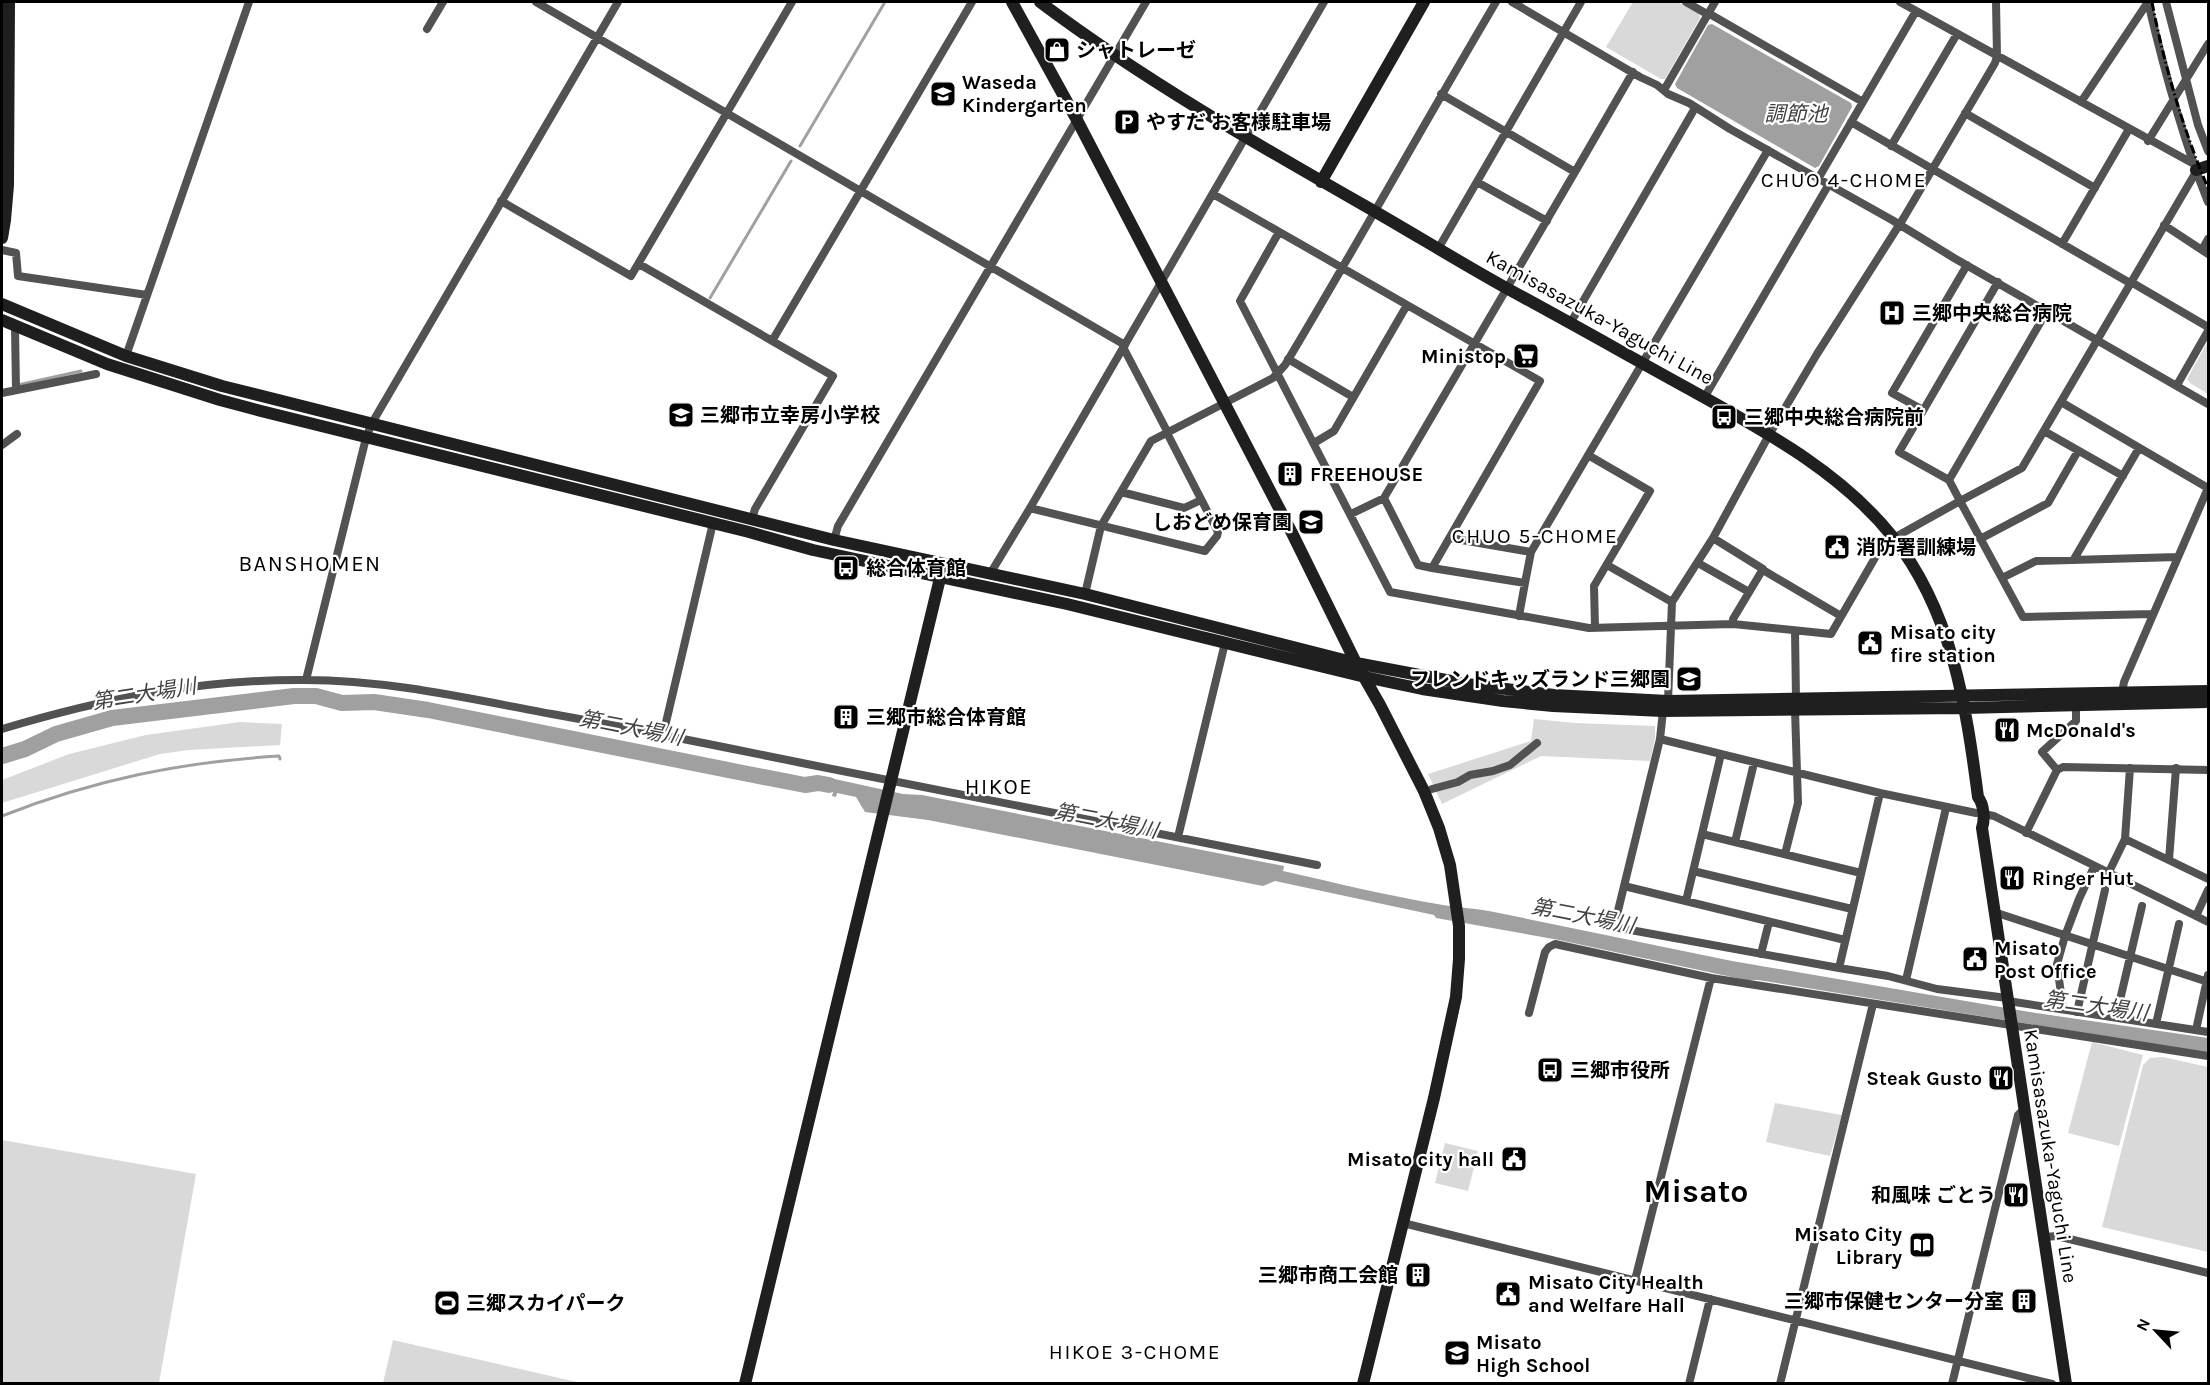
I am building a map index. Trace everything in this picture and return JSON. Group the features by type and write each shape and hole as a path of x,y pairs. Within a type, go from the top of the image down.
{"street":[{"path":"2,238 8,185 9,2"},
{"path":"126,356 249,2"},
{"path":"427,29 443,2"},
{"path":"536,2 1124,346 1218,536 1205,551 1030,508"},
{"path":"306,680 366,438 372,423 618,2"},
{"path":"501,201 632,276 792,2"},
{"path":"772,341 972,2"},
{"path":"1012,2 1077,120 1292,533 1432,811 1444,843 1456,893 1460,942 1458,979 1450,1030 1363,1383"},
{"name":"Kamisasazuka-Yaguchi Line","path":"1040,2 1115,55 1321,182 1770,435 1832,476 1869,510 1893,537 1921,580 1941,621 1964,702 1978,797 1975,802 1980,814 1977,822 1982,828 2066,1383"},
{"path":"834,540 838,526 1146,2"},
{"path":"990,574 1324,2"},
{"path":"1321,182 1424,2"},
{"path":"1085,594 1101,526 1151,441 1278,374 1343,268 1496,2"},
{"path":"1512,2 2208,404"},
{"path":"1438,249 1581,2"},
{"path":"1686,2 1863,102"},
{"path":"1664,90 1715,2"},
{"path":"1900,2 2128,129 2195,169 2208,166"},
{"path":"1996,2 1997,56 1995,63 1899,225 1817,354 1713,538 1672,602 1666,706 1614,927 1906,980 1937,989 2208,1032"},
{"path":"2080,102 2148,2"},
{"path":"2148,2 2173,99 2195,169 2208,201"},
{"path":"2166,2 2198,125 2208,151"},
{"path":"1818,179 1916,11"},
{"path":"1891,146 1957,34"},
{"path":"2148,141 2208,44"},
{"path":"1351,514 1384,498 1419,440 1435,407 1633,72"},
{"path":"1442,94 1575,172"},
{"path":"1571,322 1695,108"},
{"path":"1965,112 2095,188"},
{"path":"1851,122 2131,282 2208,329 2177,386"},
{"path":"2062,244 2128,129"},
{"path":"1519,616 1531,552 1768,150"},
{"path":"1279,232 1240,301 1392,593 1595,628 1733,624 1831,634 1883,544 2022,468 2195,169"},
{"path":"1477,182 1546,222"},
{"path":"1704,398 1829,184"},
{"path":"1213,194 1540,381 1432,568"},
{"path":"2164,225 2205,252 2208,239"},
{"path":"2,249 16,253 18,276 147,295"},
{"path":"639,264 833,376 755,509 752,519"},
{"path":"1923,410 1892,393 1967,265"},
{"path":"1998,282 1899,452 1949,480 2023,617 2153,615"},
{"path":"2,304 126,356 222,386 834,540 1085,594 1356,663 1435,678 1554,695 1666,706"},
{"path":"1314,443 1334,431 1407,305"},
{"path":"1949,480 2047,311"},
{"path":"2,320 107,364 156,380 220,400 366,438 713,523 813,550 1067,604 1365,677 1491,699 1552,706 1796,705 1964,702 2122,693 2208,691"},
{"path":"15,326 16,390"},
{"path":"1288,359 1353,397"},
{"path":"2,393 96,374"},
{"path":"2061,402 2208,488 2124,682 2122,693"},
{"path":"2044,431 2123,476"},
{"path":"2,445 17,434"},
{"path":"2074,560 2139,447"},
{"path":"1980,540 2048,503 2078,451"},
{"path":"1588,455 1650,491 1594,586 1595,628"},
{"path":"1121,492 1184,508 1201,500"},
{"path":"1384,498 1418,565 1525,583"},
{"path":"663,735 713,523"},
{"path":"1450,538 1531,552"},
{"path":"1713,538 1841,616"},
{"path":"2002,578 2036,561 2178,557"},
{"path":"745,1383 943,563"},
{"path":"1698,563 1749,592"},
{"path":"1607,565 1672,602"},
{"path":"1733,624 1733,619 1763,570"},
{"path":"1785,854 1798,803 1795,632"},
{"path":"1178,837 1226,642"},
{"path":"2,729 66,710 151,691 211,684 306,680 393,685 663,735 890,785 1178,837 1317,865"},
{"path":"1964,702 2076,705 2208,702"},
{"path":"2057,770 2042,752 2076,721 2076,705"},
{"path":"1660,739 1880,793 1946,808 1989,814 2093,870 2108,874 2208,922"},
{"path":"1432,789 1458,782 1470,775 1510,765 1537,743"},
{"path":"1686,901 1721,754"},
{"path":"1735,842 1754,763"},
{"path":"2026,833 2057,770 2063,767 2208,770"},
{"path":"2108,874 2125,839 2130,768"},
{"path":"2169,860 2176,768"},
{"path":"1839,968 1880,793"},
{"path":"1906,980 1946,808"},
{"path":"1702,834 1861,873"},
{"path":"2125,839 2208,879"},
{"path":"1693,870 1852,909"},
{"path":"2063,1009 2057,964 2065,936 2093,870"},
{"path":"1624,886 1845,939"},
{"path":"2077,1012 2105,890"},
{"path":"2196,916 2208,890"},
{"path":"2116,1017 2142,906"},
{"path":"1994,912 2208,980 2196,1030"},
{"path":"1761,954 1769,922"},
{"path":"2156,1024 2179,924"},
{"path":"1529,1013 1545,952 1549,946 1556,944 1711,978 2208,1056"},
{"path":"1635,1280 1711,978"},
{"path":"1780,1383 1873,1004"},
{"path":"1952,1383 2018,1115 2024,1109"},
{"path":"1402,1223 2052,1383"},
{"path":"2044,1238 2057,1236 2208,1273"},
{"path":"1689,1383 1710,1299"}],"shaded area":[{"path":"1633,2 1678,2 1699,13 1700,18 1665,79 1661,79 1606,47"},
{"path":"2208,341 2208,394 2187,379"},
{"path":"1534,719 1655,726 1650,761 1541,756 1442,804 1428,774 1531,741"},
{"path":"240,722 282,724 280,745 189,750 160,754 2,803 2,780 69,754 146,735"},
{"path":"2092,1042 2143,1055 2119,1146 2068,1133"},
{"path":"2163,1057 2208,1067 2208,1252 2102,1227 2143,1065 2150,1058"},
{"path":"1775,1103 1842,1115 1830,1156 1766,1142"},
{"path":"2,1140 196,1174 159,1383 2,1383"},
{"path":"1445,1143 1478,1151 1468,1191 1435,1183"},
{"path":"393,1340 581,1383 383,1383"}],"water":[{"name":"調節池","path":"1712,24 1851,103 1852,107 1819,166 1815,168 1677,88 1675,84 1708,25"},
{"path":"821,776 903,794 922,795 1284,866 1283,871 1383,893 1489,911 1732,961 2036,1013 2208,1038 2208,1053 1758,980 1746,980 1559,940 1436,918 1434,915 1275,881 1263,886 928,820 865,812 856,797 837,793 836,797 832,796 833,792 809,787 808,780"}],"waterway":[{"path":"800,146 885,2"},
{"path":"710,298 791,161"},
{"path":"18,385 81,371"},
{"name":"第二大場川","path":"2,756 25,749 56,734 112,718 294,696 316,696 342,703 374,702 428,710 805,785 818,783 829,785"},
{"path":"2,816 70,792 172,768 243,759 279,756 280,759"}],"railway":[{"path":"2152,2 2175,97 2208,188"}],"place":[{"name":"シャトレーゼ","path":"1057,50"},
{"name":"Waseda Kindergarten","path":"943,94"},
{"name":"やすだ お客様駐車場","path":"1127,122"},
{"name":"三郷中央総合病院","path":"1892,313"},
{"name":"Ministop","path":"1526,356"},
{"name":"三郷市立幸房小学校","path":"681,415"},
{"name":"三郷中央総合病院前","path":"1724,417"},
{"name":"FREEHOUSE","path":"1290,474"},
{"name":"しおどめ保育園","path":"1311,522"},
{"name":"消防署訓練場","path":"1837,547"},
{"name":"総合体育館","path":"846,568"},
{"name":"Misato city fire station","path":"1870,643"},
{"name":"フレンドキッズランド三郷園","path":"1689,679"},
{"name":"三郷市総合体育館","path":"846,717"},
{"name":"McDonald's","path":"2007,730"},
{"name":"Ringer Hut","path":"2012,878"},
{"name":"Misato Post Office","path":"1975,959"},
{"name":"三郷市役所","path":"1550,1070"},
{"name":"Steak Gusto","path":"2001,1078"},
{"name":"Misato city hall","path":"1514,1159"},
{"name":"和風味 ごとう","path":"2016,1195"},
{"name":"Misato City Library","path":"1922,1245"},
{"name":"三郷市商工会館","path":"1418,1275"},
{"name":"Misato City Health and Welfare Hall","path":"1508,1294"},
{"name":"三郷市保健センター分室","path":"2024,1301"},
{"name":"三郷スカイパーク","path":"447,1303"},
{"name":"Misato High School","path":"1457,1353"}],"district":[{"name":"CHUO 4-CHOME","path":"1844,180"},
{"name":"CHUO 5-CHOME","path":"1535,536"},
{"name":"BANSHOMEN","path":"310,563"},
{"name":"HIKOE","path":"999,786"},
{"name":"Misato","path":"1696,1191"},
{"name":"HIKOE 3-CHOME","path":"1135,1352"}]}
